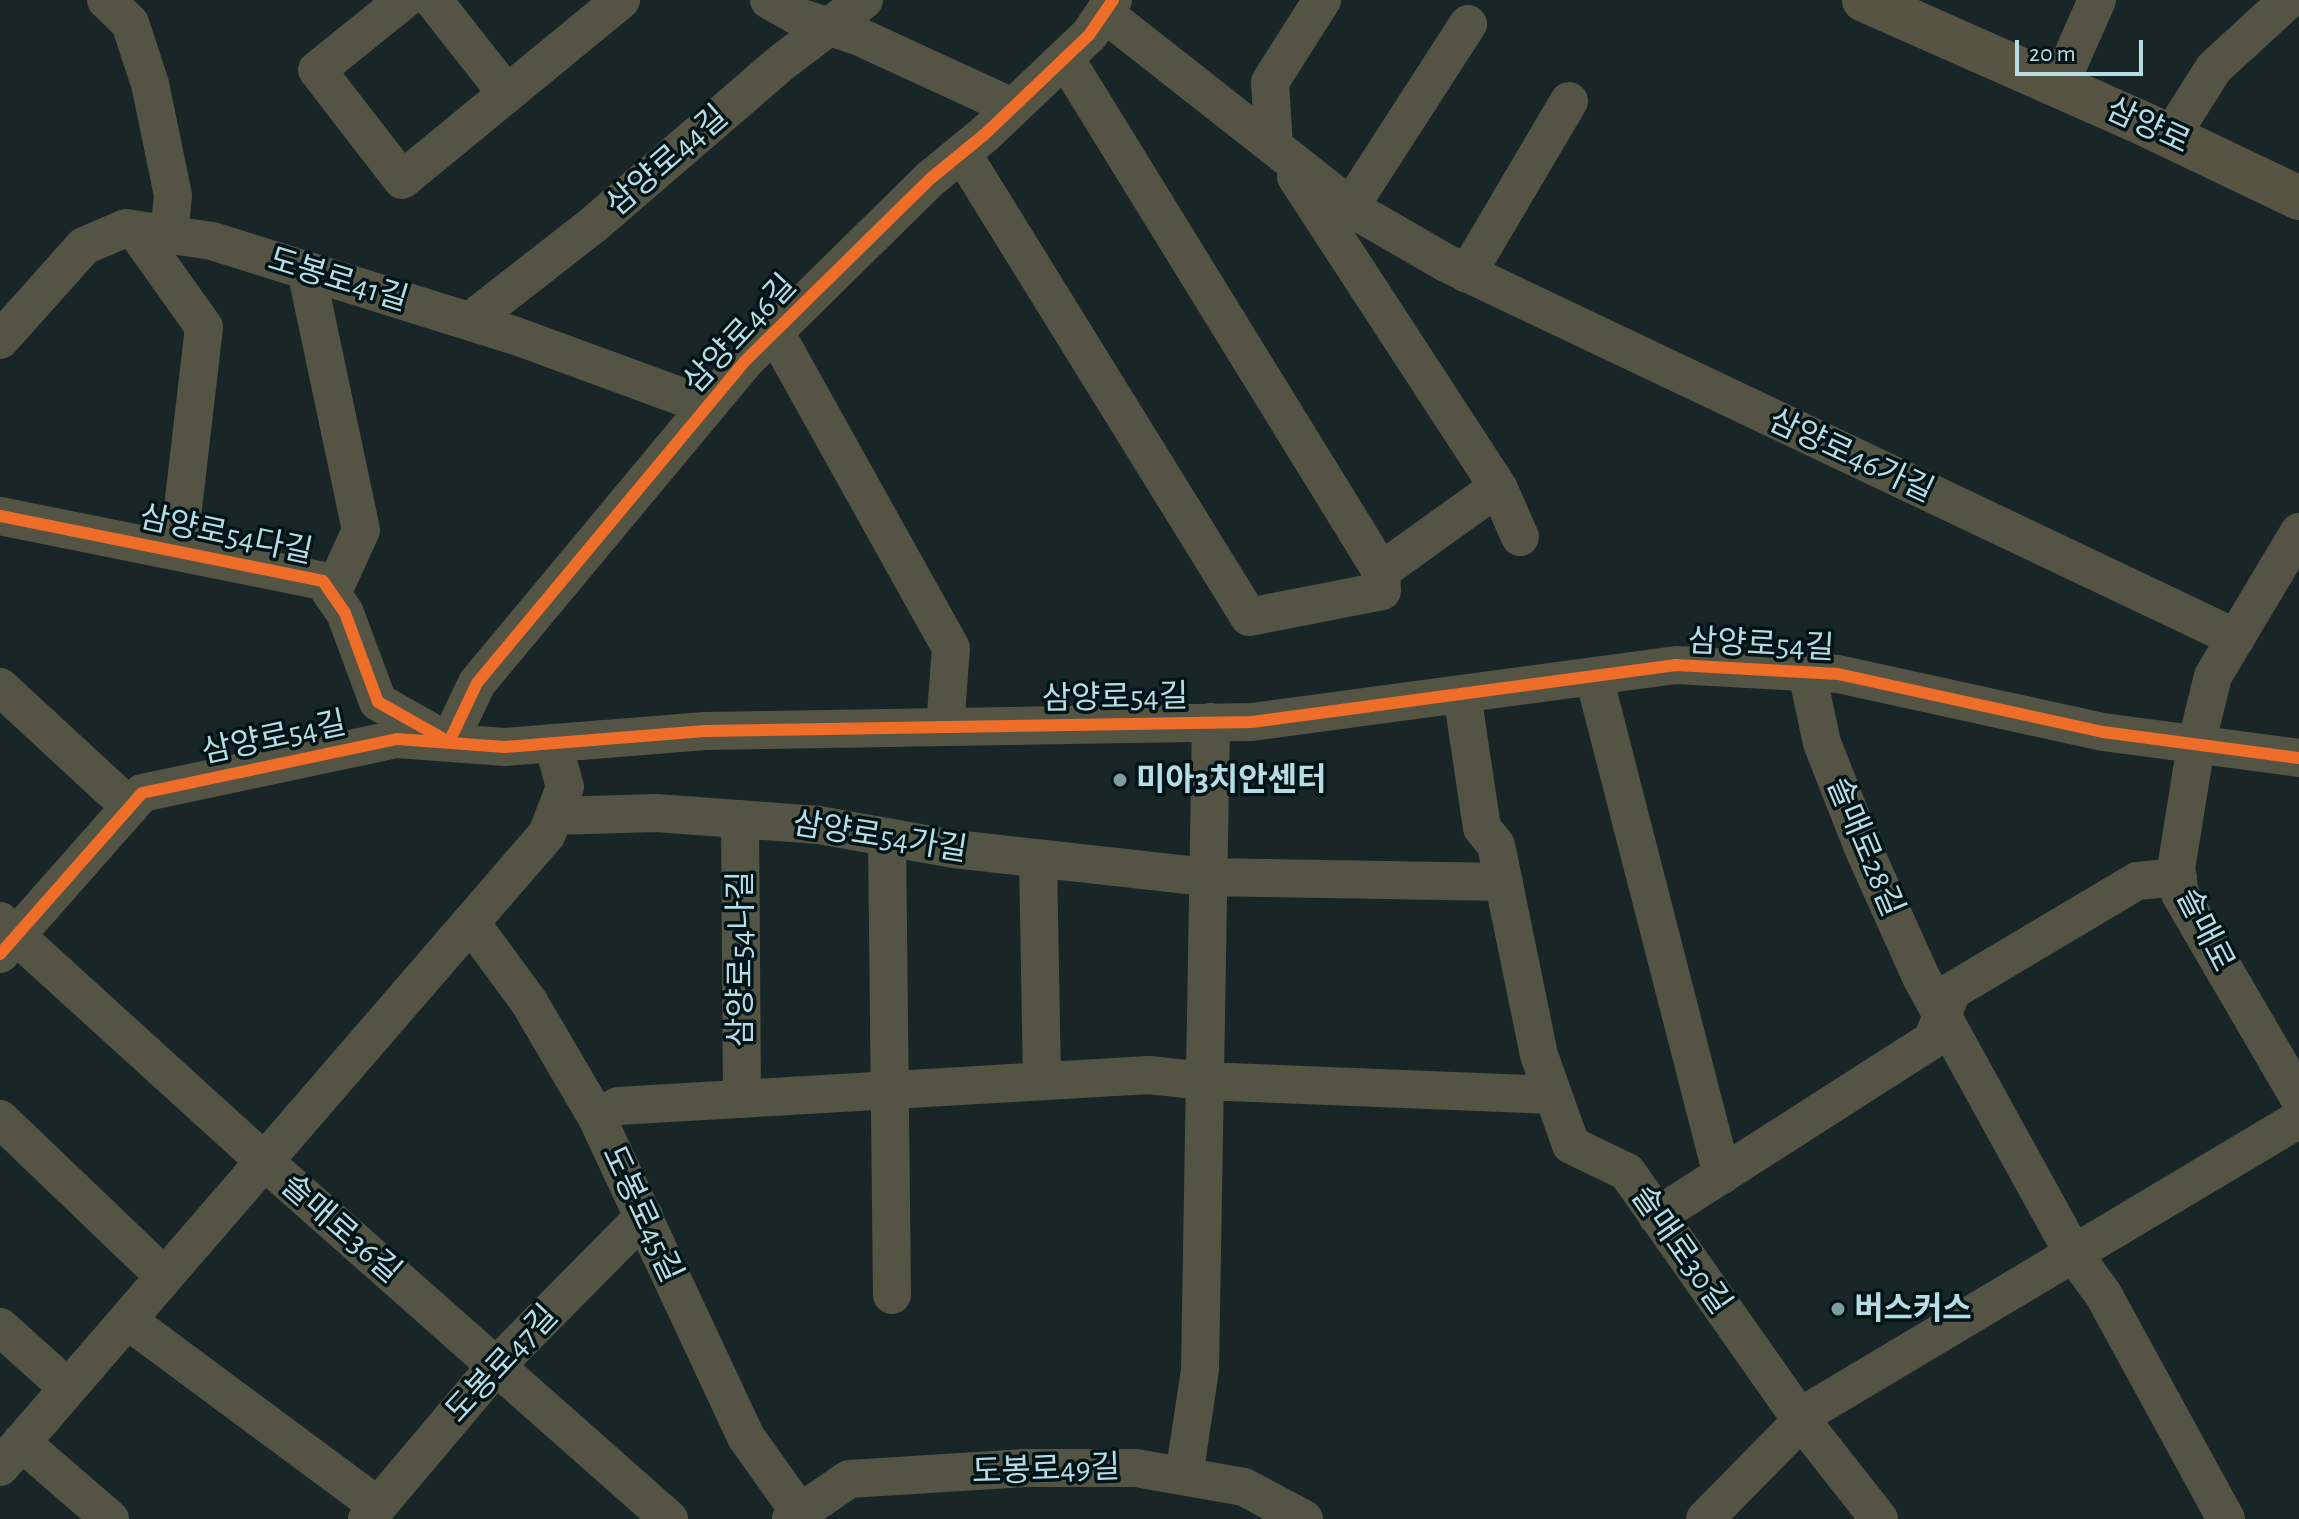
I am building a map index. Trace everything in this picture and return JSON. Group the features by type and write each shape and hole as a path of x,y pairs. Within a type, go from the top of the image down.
{"main road":[{"name":"삼양로","path":"1864,0 2171,136 2299,198"}],"street":[{"path":"106,0 130,23 150,84 173,195 152,232"},
{"path":"404,0 317,70 402,180 621,0"},
{"path":"433,0 507,94"},
{"path":"769,0 799,17 860,37 1012,107"},
{"name":"삼양로44길","path":"470,321 593,225 781,63 864,0"},
{"path":"1277,149 1270,82 1322,0"},
{"path":"2059,86 2097,0"},
{"path":"2171,136 2214,68 2288,0"},
{"name":"삼양로46가길","path":"1109,6 1350,207 1467,274 2236,638"},
{"name":"삼양로46길","path":"449,742 477,683 707,406 775,332 1089,35 1109,6"},
{"path":"1350,207 1468,24"},
{"path":"962,153 1249,617 1382,591 1381,571 1065,58"},
{"path":"1467,274 1569,101"},
{"name":"삼양로46가길","path":"1277,149 1498,487 1520,537"},
{"name":"도봉로41길","path":"0,340 84,246 126,228 212,241 470,321 707,406"},
{"name":"삼양로54다길","path":"152,232 204,327 178,551"},
{"name":"삼양로54다길","path":"306,270 361,530 332,594"},
{"name":"삼양로46길","path":"775,332 951,648 945,727"},
{"path":"1381,571 1498,487"},
{"name":"삼양로54다길","path":"0,516 323,581 345,613 378,702 449,742"},
{"path":"2196,745 2213,676 2299,532"},
{"name":"삼양로54길","path":"6,937 142,793 397,739 505,747 705,731 1252,722 1676,665 1838,674 2103,732 2299,758"},
{"name":"솔매로28길","path":"1807,673 1822,743 1864,850 1942,1014 2073,1253"},
{"path":"1594,677 1722,1175"},
{"path":"0,687 130,807"},
{"name":"솔매로30길","path":"1462,694 1482,828 1496,845 1539,1055 1571,1145 1627,1172 1802,1421"},
{"path":"1184,1476 1200,1370 1211,722"},
{"path":"110,1519 10,1454 547,834 565,787 553,743"},
{"name":"솔매로","path":"2196,745 2176,869 2180,894 2299,1098"},
{"name":"삼양로54가길","path":"554,816 656,813 819,825 1038,859 1206,877"},
{"name":"삼양로54나길","path":"740,819 742,1099"},
{"path":"887,837 892,1295"},
{"path":"1038,859 1042,1081"},
{"path":"1206,877 1504,882"},
{"path":"1657,1216 1932,1040 1952,991 2137,881 2178,877"},
{"name":"도봉로45길","path":"471,923 529,1002 597,1118 746,1437 795,1516"},
{"name":"솔매로36길","path":"6,937 669,1519"},
{"path":"597,1118 618,1106 1149,1075 1204,1081 1553,1095"},
{"path":"0,1119 164,1276"},
{"path":"1705,1519 1813,1409 2299,1119"},
{"name":"도봉로47길","path":"372,1512 496,1366 644,1216"},
{"path":"2073,1253 2103,1294 2226,1519"},
{"path":"127,1320 372,1512"},
{"path":"0,1327 68,1388"},
{"path":"1802,1421 1879,1519"},
{"name":"도봉로49길","path":"795,1516 849,1479 1041,1468 1136,1468 1244,1487 1304,1519"}],"cycle path":[{"path":"0,516 323,581 345,613 378,702 449,742 477,683 745,361 930,179 985,134 1089,35 1113,0"},
{"path":"0,954 142,793 397,739 505,747 705,731 1252,722 1676,665 1838,674 2103,732 2299,758"}],"place":[{"name":"미아3치안센터","path":"1120,780"},
{"name":"버스커스","path":"1838,1309"}]}
